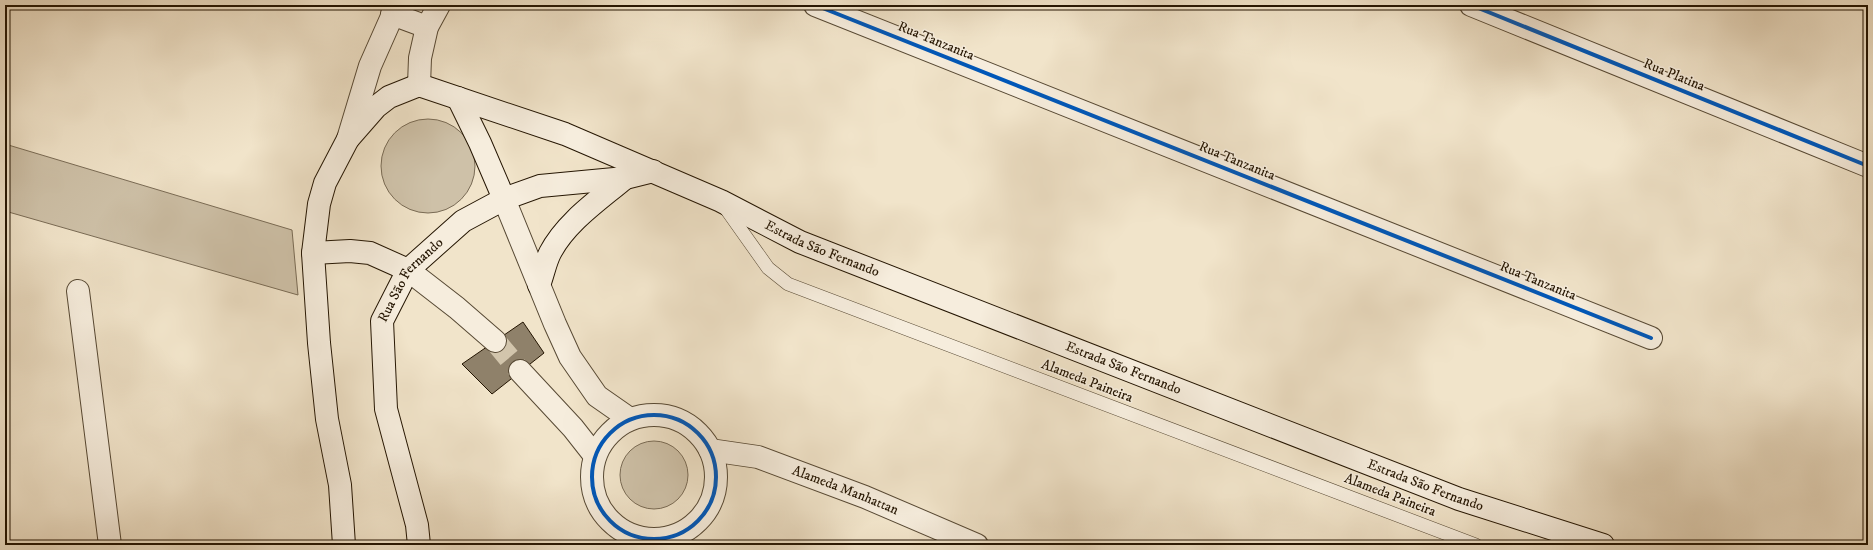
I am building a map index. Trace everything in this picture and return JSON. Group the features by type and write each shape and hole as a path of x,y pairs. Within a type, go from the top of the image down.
{"street":[{"path":"348,139 376,107 385,100 419,85 420,58 427,27 439,5"},
{"name":"Rua Tanzanita","path":"814,5 1651,338"},
{"name":"Rua Platina","path":"1471,5 1868,166"},
{"path":"344,545 340,485 327,419 319,343 313,254 319,204 325,183 348,139 370,66 394,9 427,27"},
{"name":"Estrada São Fernando","path":"419,85 565,134 721,201 800,242 1459,499 1603,545"},
{"path":"458,98 480,143 570,357 597,396 630,419"},
{"name":"Rua São Fernando","path":"418,545 417,525 386,409 382,321 408,270 463,221 504,199 540,186 625,178 653,171"},
{"path":"539,285 550,253 566,230 582,214 625,178"},
{"path":"313,254 350,251 370,254 408,270 457,308 494,341"},
{"path":"78,291 110,545"},
{"path":"520,371 573,428 595,456"},
{"path":"662,415 682,422 698,434 710,450 715,470 715,490 707,509 694,525 677,535 657,540 637,537 615,537 594,497 591,477 595,456 605,438 630,419 662,415"},
{"name":"Alameda Manhattan","path":"710,450 758,457 864,498 954,541 977,545"}],"lane":[{"name":"Alameda Paineira","path":"721,201 768,268 788,284 1476,545"}],"shaded area":[{"path":"428,119 446,122 462,132 472,148 475,166 472,184 462,200 446,210 428,213 410,210 394,200 384,184 381,166 384,148 394,132 410,122"},
{"path":"5,144 292,230 298,295 5,211"},
{"path":"647,441 661,441 673,446 683,456 688,468 688,482 683,494 673,504 661,509 647,509 635,504 625,494 620,482 620,468 625,456 635,446"}],"building":[{"path":"523,322 544,353 492,394 462,364"}],"tunnel":[{"path":"495,341 520,371"}],"cycle path":[{"path":"815,5 1651,338"},
{"path":"1471,5 1868,166"},
{"path":"654,415 666,416 678,420 698,433 711,453 715,465 716,477 715,489 711,501 698,521 678,534 666,538 654,539 642,538 630,534 610,521 597,501 593,489 592,477 593,465 597,453 610,433 630,420 642,416 654,415"}]}
